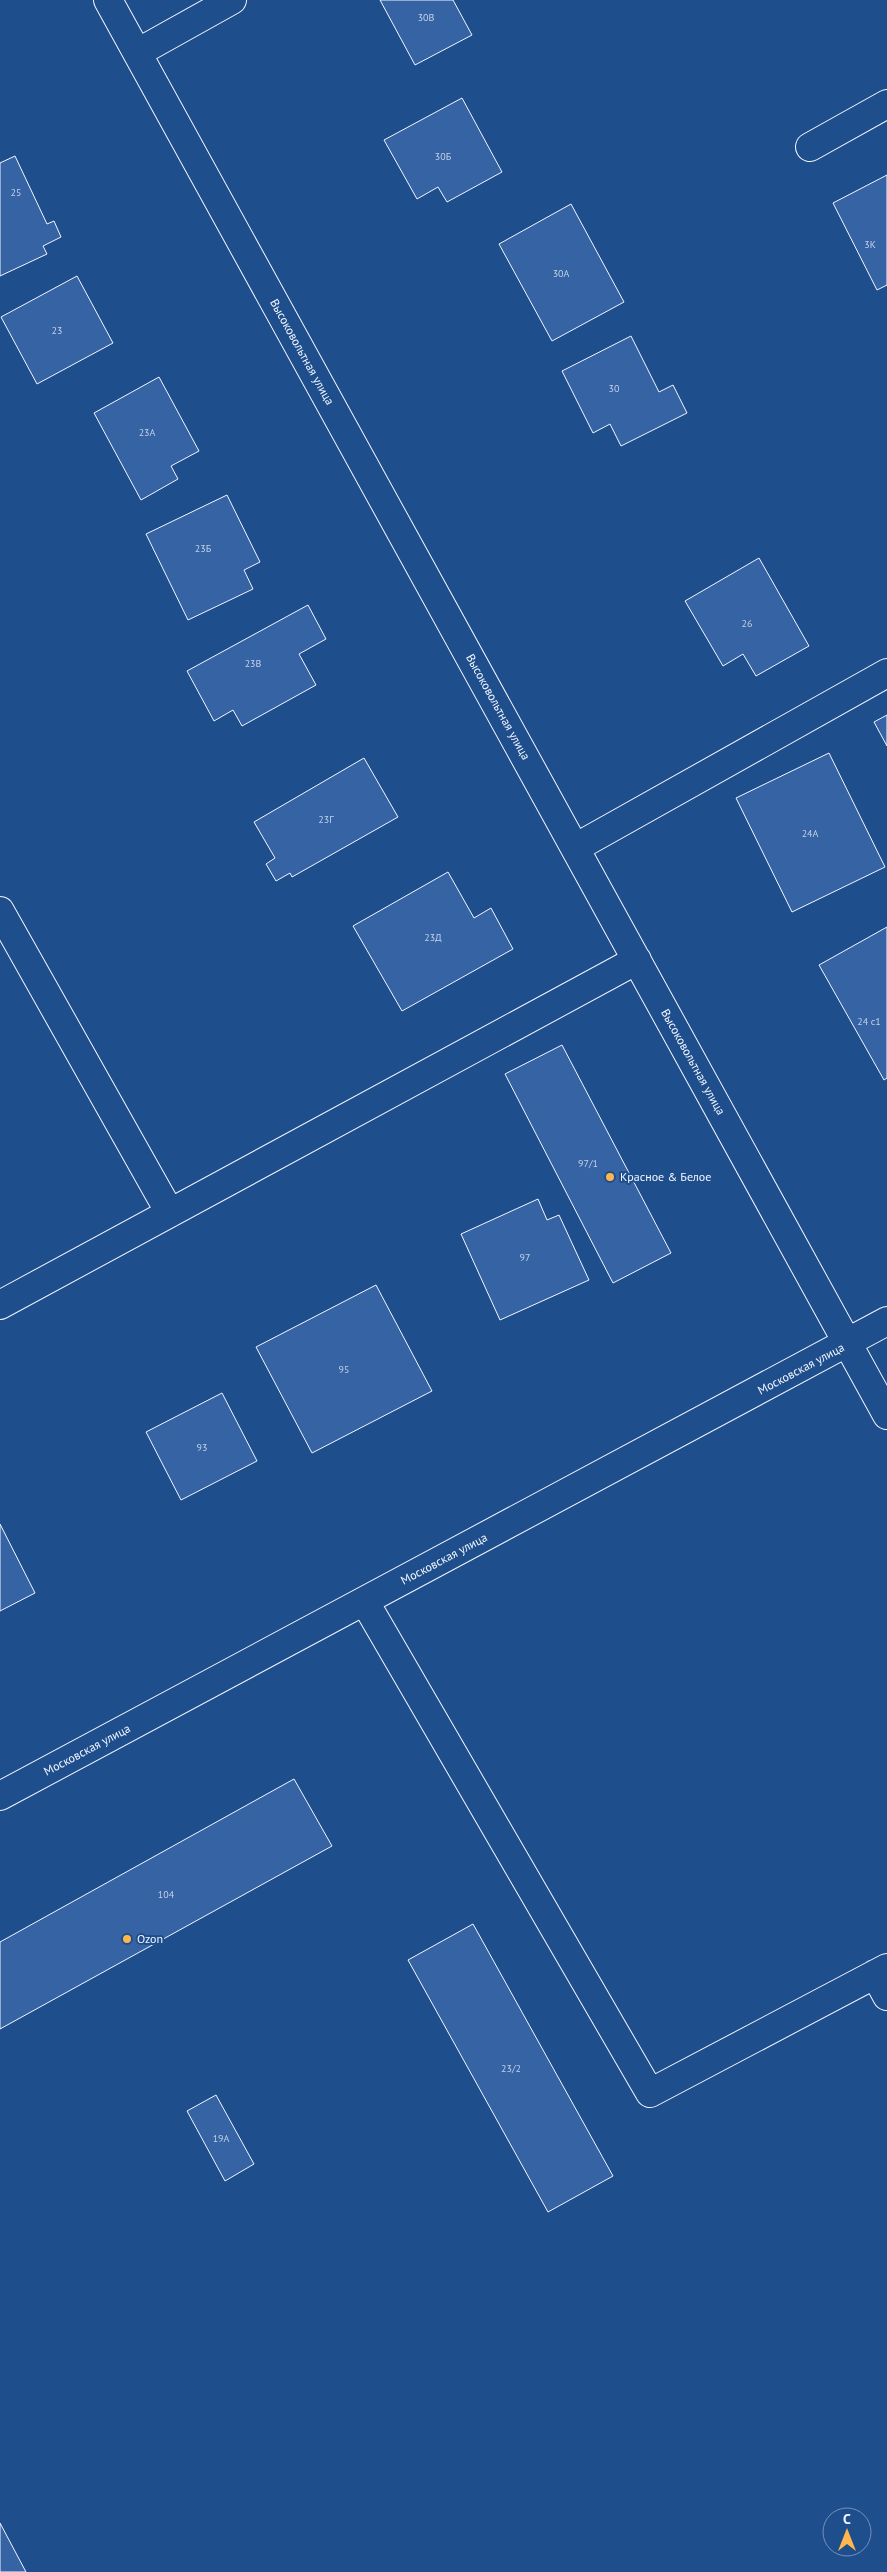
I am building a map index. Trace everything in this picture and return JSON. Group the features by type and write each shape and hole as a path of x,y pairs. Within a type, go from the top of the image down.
{"street":[{"name":"Высоковольтная улица","path":"108,0 887,1415"},
{"path":"137,53 232,0"},
{"path":"810,147 887,104"},
{"path":"575,848 887,672"},
{"path":"0,911 170,1213"},
{"path":"0,1305 637,960"},
{"name":"Московская улица","path":"0,1796 848,1344 887,1321"},
{"path":"365,1602 650,2094 883,1979"}],"building":[{"path":"380,0 453,0 472,35 415,65"},
{"path":"462,98 502,172 447,202 438,187 417,199 384,140"},
{"path":"15,156 47,224 54,221 61,237 43,246 47,254 0,276 0,163"},
{"path":"887,175 887,285 877,290 833,203"},
{"path":"571,204 624,302 552,341 499,244"},
{"path":"77,276 113,343 37,384 1,317"},
{"path":"631,336 659,392 673,385 687,413 621,446 610,424 593,433 562,371"},
{"path":"159,377 199,451 171,466 178,479 141,500 94,413"},
{"path":"227,495 260,562 244,570 253,589 188,620 146,534"},
{"path":"759,558 809,646 756,676 743,654 723,666 685,601"},
{"path":"308,605 326,639 299,654 316,685 242,726 233,710 214,721 187,671"},
{"path":"887,715 887,746 874,722"},
{"path":"829,753 885,867 792,912 736,798"},
{"path":"364,758 398,817 292,877 290,873 276,881 266,864 275,858 254,822"},
{"path":"448,872 474,918 491,908 513,949 402,1011 353,926"},
{"path":"887,927 887,1078 884,1080 819,965"},
{"path":"562,1045 671,1253 613,1283 505,1074"},
{"path":"538,1199 547,1220 559,1215 589,1280 500,1320 461,1234"},
{"path":"376,1285 432,1391 312,1453 256,1347"},
{"path":"222,1393 257,1461 181,1500 146,1432"},
{"path":"0,1524 35,1593 0,1611"},
{"path":"294,1779 332,1846 0,2029 0,1942"},
{"path":"473,1924 613,2176 548,2212 408,1960"},
{"path":"216,2095 254,2164 225,2181 187,2111"},
{"path":"0,2523 26,2572 0,2572"}],"place":[{"name":"Красное & Белое","path":"610,1177"},
{"name":"Ozon","path":"127,1939"}]}
